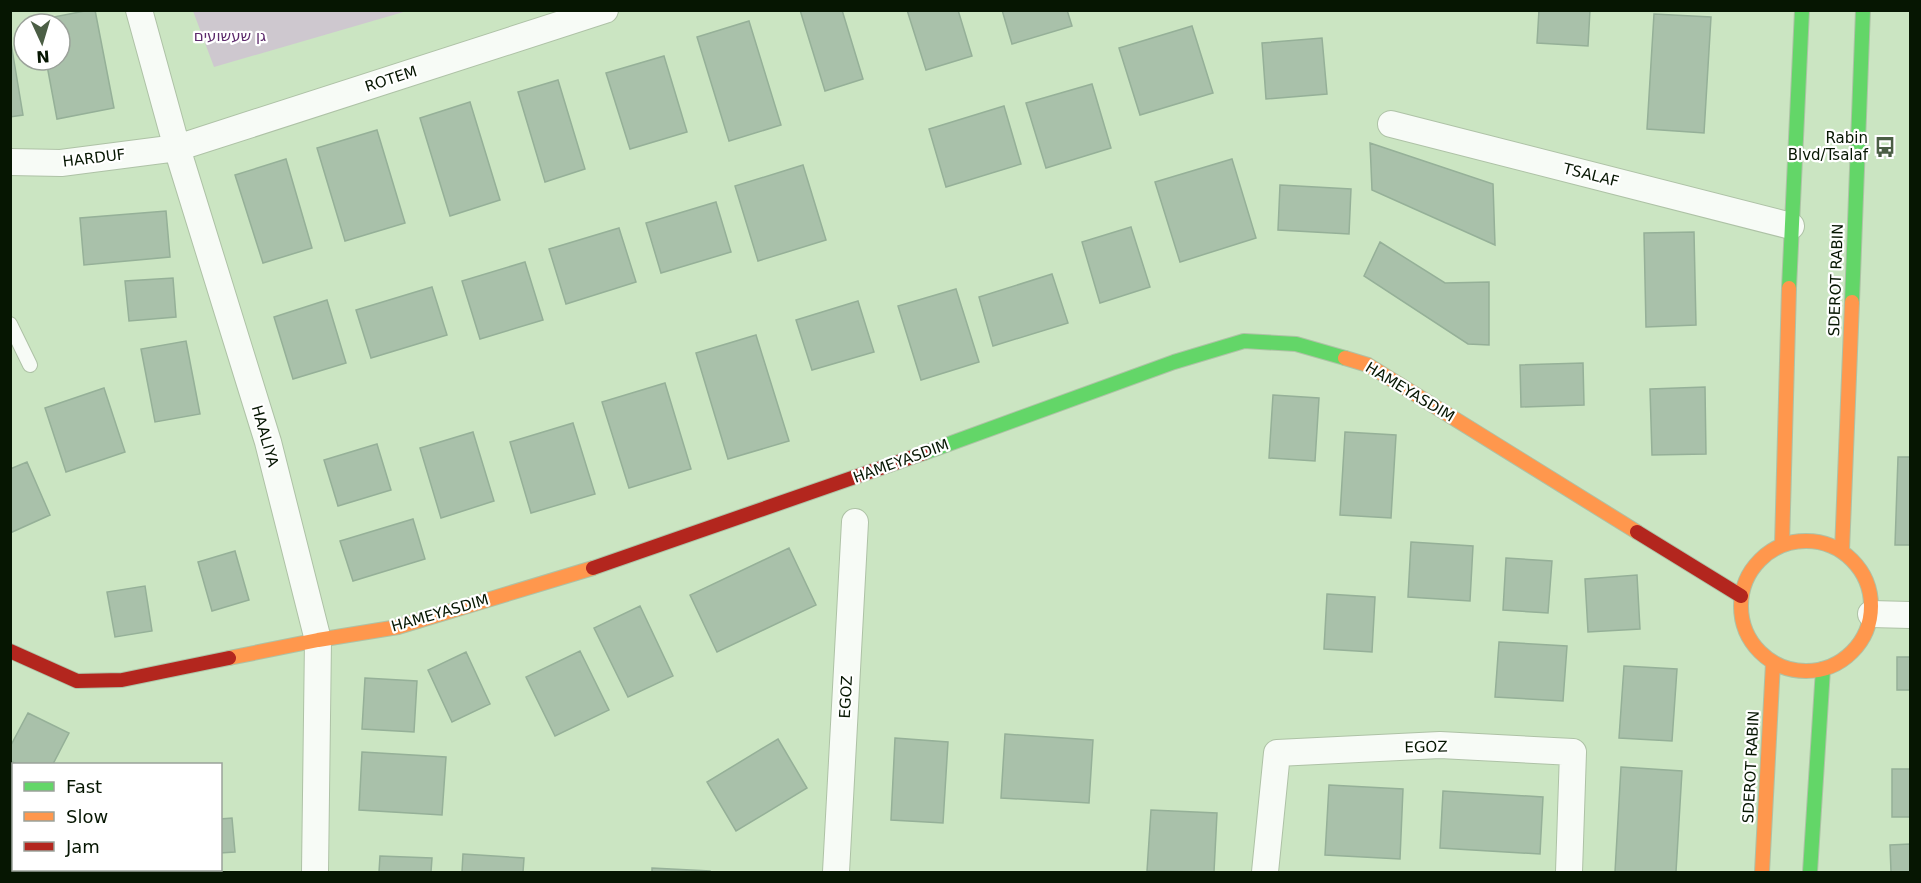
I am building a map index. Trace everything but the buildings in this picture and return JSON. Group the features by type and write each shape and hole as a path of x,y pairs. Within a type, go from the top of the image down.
{"street":[{"name":"HAALIYA","path":"139,10 177,148 268,442 318,640 315,873"},
{"name":"ROTEM","path":"177,148 605,10"},
{"path":"1782,544 1791,226 1802,10"},
{"name":"SDEROT RABIN","path":"1842,551 1863,10"},
{"name":"TSALAF","path":"1391,124 1791,226"},
{"name":"HARDUF","path":"10,162 61,163 177,148"},
{"name":"HAMEYASDIM","path":"10,651 77,681 122,680 318,640 398,627 591,568 856,478 1174,362 1244,341 1296,344 1368,365 1741,596"},
{"name":"EGOZ","path":"836,873 855,522"},
{"path":"1803,541 1821,542 1842,551 1861,571 1870,592 1871,614 1860,644 1844,660 1823,669 1795,671 1773,663 1750,640 1742,619 1741,596 1748,574 1763,557 1782,544 1803,541"},
{"path":"1871,614 1911,615"},
{"name":"SDEROT RABIN","path":"1762,873 1773,663"},
{"path":"1810,873 1823,669"},
{"name":"EGOZ","path":"1265,873 1277,753 1440,745 1573,752 1569,873"}],"lane":[{"path":"10,324 30,365"}],"green space":[{"name":"גן שעשועים","path":"193,10 407,11 214,67"}],"traffic: fast":[{"path":"1789,288 1802,10"},
{"path":"1852,302 1863,10"},
{"path":"924,453 1174,362 1244,341 1296,344 1345,358"},
{"path":"1810,872 1823,669"}],"traffic: slow":[{"path":"1782,545 1789,288"},
{"path":"1842,551 1852,302"},
{"path":"1345,358 1368,365 1637,532"},
{"path":"1806,541 1831,546 1852,560 1866,581 1871,606 1866,631 1852,652 1831,666 1806,671 1781,666 1760,652 1746,631 1741,606 1746,581 1760,560 1781,546 1806,541"},
{"path":"229,658 398,627 593,568"},
{"path":"1762,872 1773,663"}],"traffic: jam":[{"path":"593,568 924,453"},
{"path":"1637,532 1741,596"},
{"path":"10,651 77,681 122,680 229,658"}],"place":[{"name":"Rabin Blvd/Tsalaf","path":"1885,147"}]}
